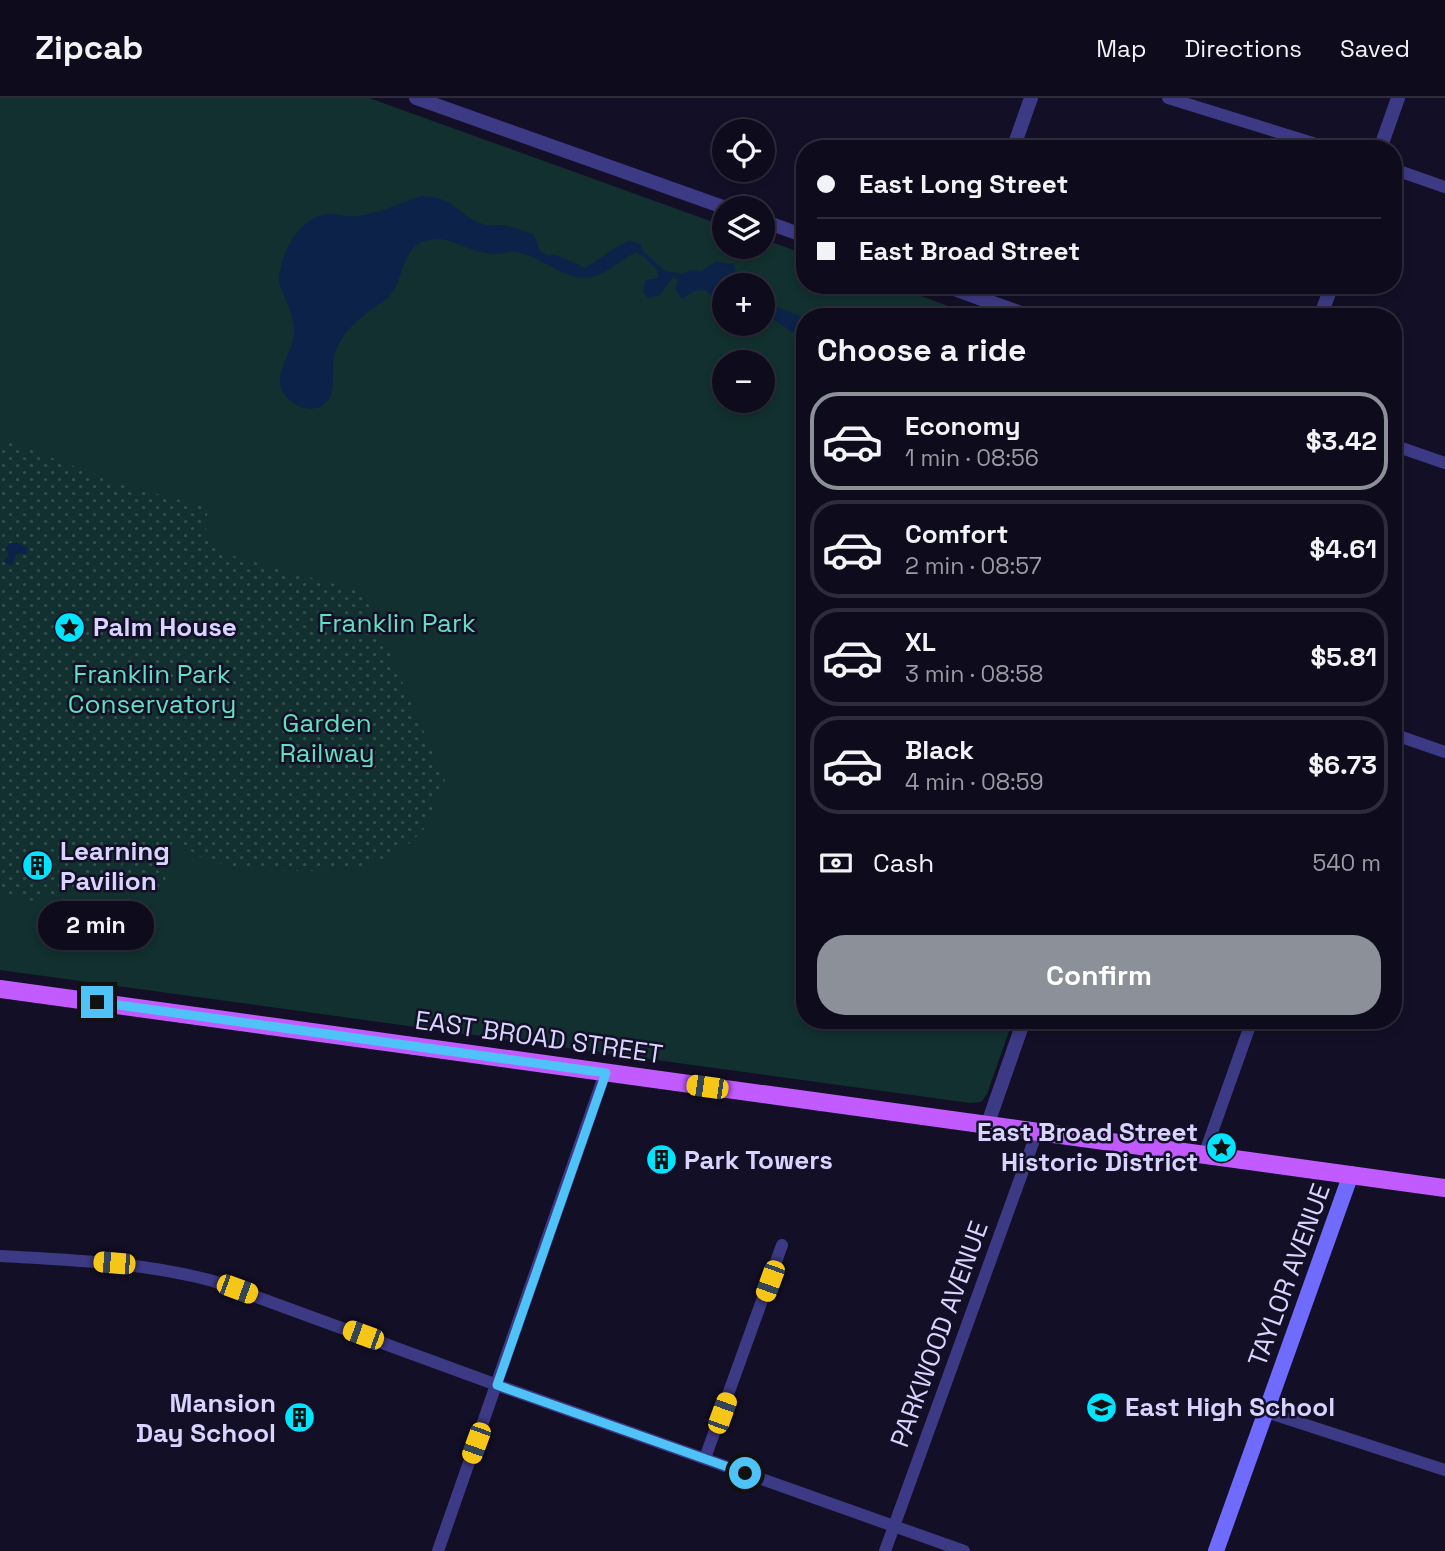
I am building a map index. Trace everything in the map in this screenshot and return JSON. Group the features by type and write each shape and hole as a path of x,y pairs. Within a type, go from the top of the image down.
{"main road":[{"name":"EAST BROAD STREET","path":"0,989 1445,1188"},
{"name":"TAYLOR AVENUE","path":"1216,1551 1351,1174"}],"street":[{"path":"416,98 712,203"},
{"path":"1016,140 1031,98"},
{"path":"1168,98 1303,140"},
{"path":"1383,140 1398,98"},
{"path":"1402,172 1445,187"},
{"path":"775,225 796,233"},
{"path":"977,294 1011,308"},
{"path":"1402,448 1445,463"},
{"path":"1402,737 1445,752"},
{"path":"987,1126 1021,1029"},
{"path":"1205,1155 1249,1029"},
{"path":"438,1551 606,1073"},
{"name":"PARKWOOD AVENUE","path":"885,1551 1037,1132"},
{"path":"705,1458 782,1245"},
{"path":"0,1256 128,1264 179,1272 237,1289 497,1385 964,1551"},
{"path":"1266,1412 1445,1470"}],"green space":[{"name":"Franklin Park","path":"0,98 369,98 712,222 712,259 775,259 775,243 796,251 796,294 915,294 954,308 796,308 796,1029 1010,1029 987,1094 981,1102 970,1103 0,970"},
{"name":"Franklin Park Conservatory","path":"0,438 124,485 209,508 204,526 219,552 363,592 445,780 425,828 393,854 366,866 317,871 248,870 206,860 173,842 159,859 133,840 114,885 92,886 29,901 28,897 0,898"},
{"path":"141,855 166,878 158,889 131,881 127,868"}],"water":[{"path":"421,196 433,197 451,204 477,222 502,225 534,235 540,251 557,255 585,268 630,241 641,244 641,249 665,271 682,274 690,270 701,271 715,262 734,264 736,273 712,273 712,298 706,290 694,291 682,299 675,289 678,279 673,277 660,295 648,298 643,292 645,280 658,278 657,270 636,252 600,274 585,278 575,277 516,252 490,254 447,240 429,240 420,243 409,254 387,299 357,321 342,338 335,353 332,389 328,400 316,408 302,407 289,400 280,381 294,333 291,314 279,282 286,250 298,231 316,217 326,214 366,215"},
{"path":"775,306 796,315 796,332 792,332 775,321"},
{"path":"10,543 18,543 28,548 27,553 16,554 12,566 4,561 9,555 6,548"}],"place":[{"name":"Palm House","path":"70,627"},
{"name":"Learning Pavilion","path":"37,866"},
{"name":"East Broad Street Historic District","path":"1221,1147"},
{"name":"Park Towers","path":"661,1160"},
{"name":"East High School","path":"1102,1407"},
{"name":"Mansion Day School","path":"299,1418"}],"route":[{"path":"97,1002 606,1073 497,1385 745,1473"}],"park label":[{"name":"Garden Railway","path":"327,738"}]}
